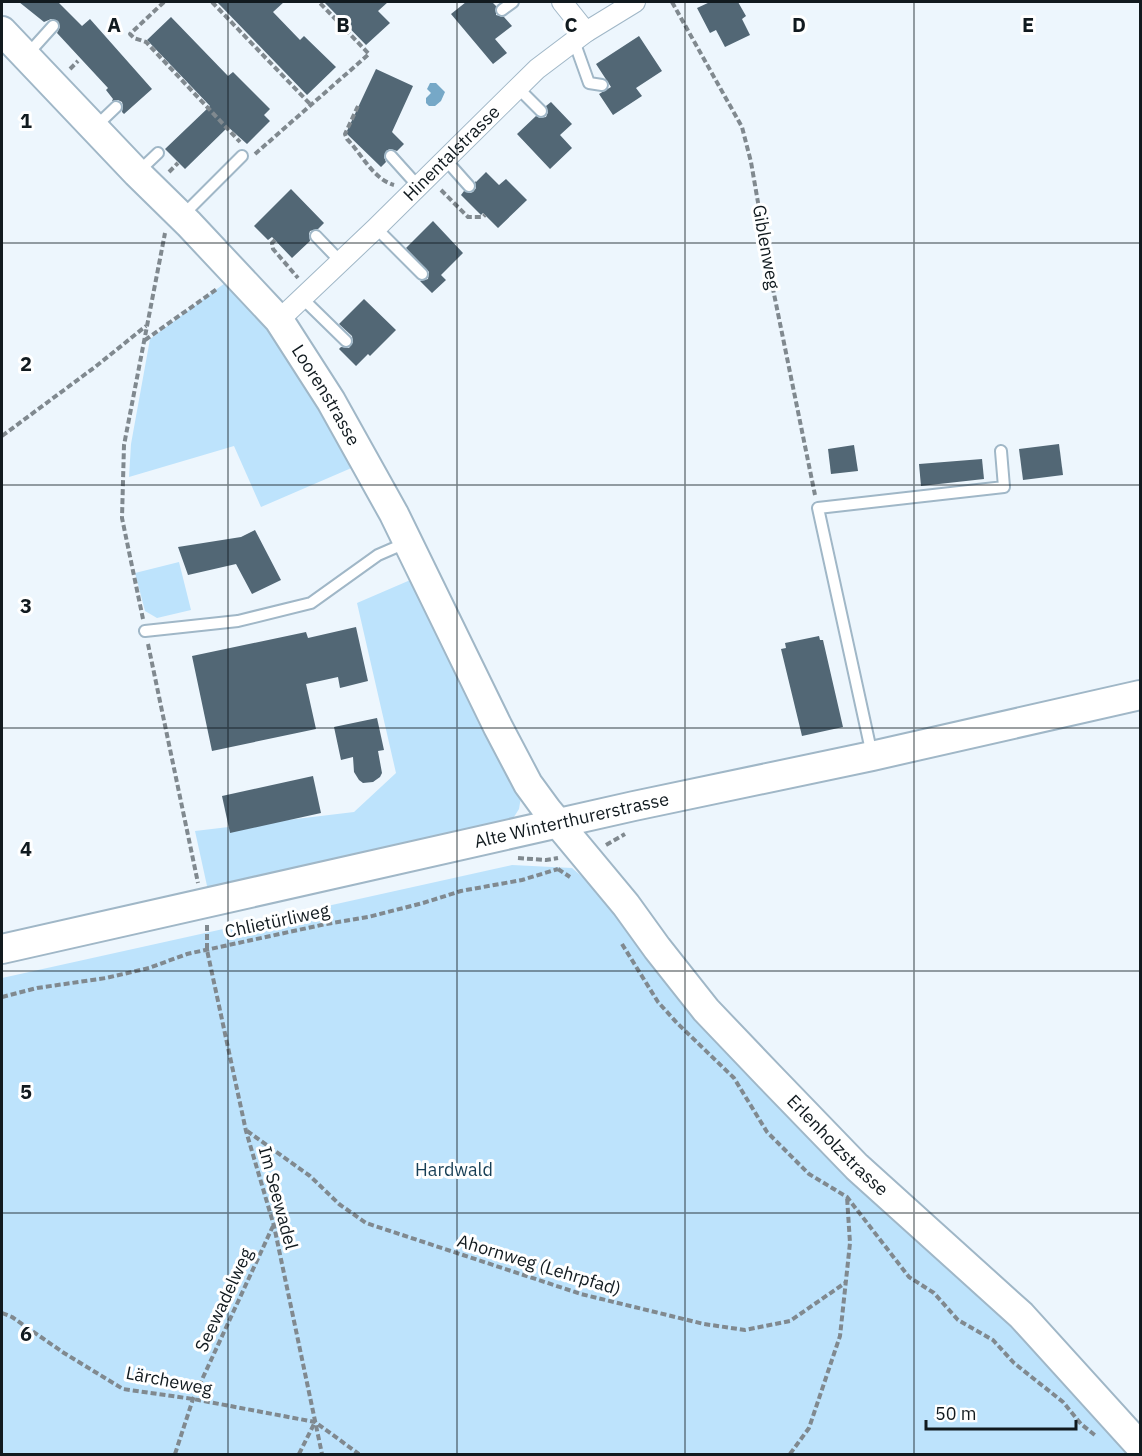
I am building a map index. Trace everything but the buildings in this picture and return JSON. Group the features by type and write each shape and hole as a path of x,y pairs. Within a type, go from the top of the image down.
{"street":[{"path":"562,2 580,36"},
{"name":"Hinentalstrasse","path":"279,320 303,290 341,262 537,69 580,36 635,2"},
{"name":"Loorenstrasse","path":"2,32 279,320 331,401 408,541 512,755 540,802 558,823"},
{"name":"Alte Winterthurerstrasse","path":"2,949 558,823 872,756 1140,695"},
{"name":"Erlenholzstrasse","path":"558,823 626,905 706,1010 857,1167 1021,1316 1140,1446"}],"lane":[{"path":"502,10 513,2"},
{"path":"25,57 53,26"},
{"path":"580,36 590,83 602,85"},
{"path":"517,87 541,111"},
{"path":"93,128 116,107"},
{"path":"137,173 158,153"},
{"path":"176,211 248,155"},
{"path":"391,156 417,185"},
{"path":"445,159 470,186"},
{"path":"376,228 422,274"},
{"path":"316,236 341,262"},
{"path":"303,290 346,341"},
{"path":"872,756 818,508 1004,487 1001,451"},
{"path":"145,630 238,621 310,603 378,555 408,541"}],"path":[{"path":"164,2 130,34 146,42 239,140"},
{"path":"212,2 310,104"},
{"path":"248,155 369,54 319,2"},
{"name":"Giblenweg","path":"672,2 742,127 751,162 773,289 818,508"},
{"path":"358,106 345,134 375,172 389,184 417,185 468,217 485,215"},
{"path":"166,175 178,163"},
{"path":"176,211 144,340 219,288"},
{"path":"275,240 272,243 273,249 303,290"},
{"path":"2,436 146,326"},
{"name":"Chlietürliweg","path":"2,997 37,988 117,976 149,968 187,954 368,916 461,891 522,880 558,869"},
{"name":"Im Seewadel","path":"207,950 246,1131 274,1226 322,1455"},
{"name":"Ahornweg (Lehrpfad)","path":"246,1131 310,1176 339,1204 366,1223 581,1294 704,1324 745,1330 790,1321 845,1283"},
{"path":"790,1455 809,1428 840,1336 850,1243 847,1197 850,1180 857,1167"},
{"path":"847,1197 909,1277 934,1293 958,1320 993,1340 1014,1363 1062,1402 1081,1424 1102,1442"},
{"name":"Seewadelweg","path":"175,1455 193,1399 274,1226"},
{"name":"Lärcheweg","path":"2,1313 12,1317 64,1353 123,1389 193,1399 315,1422"},
{"path":"299,1455 315,1422 359,1455"}],"green space":[{"path":"229,280 271,328 356,466 261,507 234,446 129,477 131,444 150,339"},
{"path":"179,562 191,610 157,618 145,611 135,573"},
{"path":"415,578 521,797 519,809 512,820 209,895 195,831 354,812 396,773 357,603"},
{"name":"Hardwald","path":"512,865 572,868 593,886 689,1008 1018,1327 1135,1454 2,1454 2,978"}],"shaded area":[{"path":"430,83 436,83 445,92 441,101 435,106 429,106 426,103 426,98 431,93 427,89"}]}
